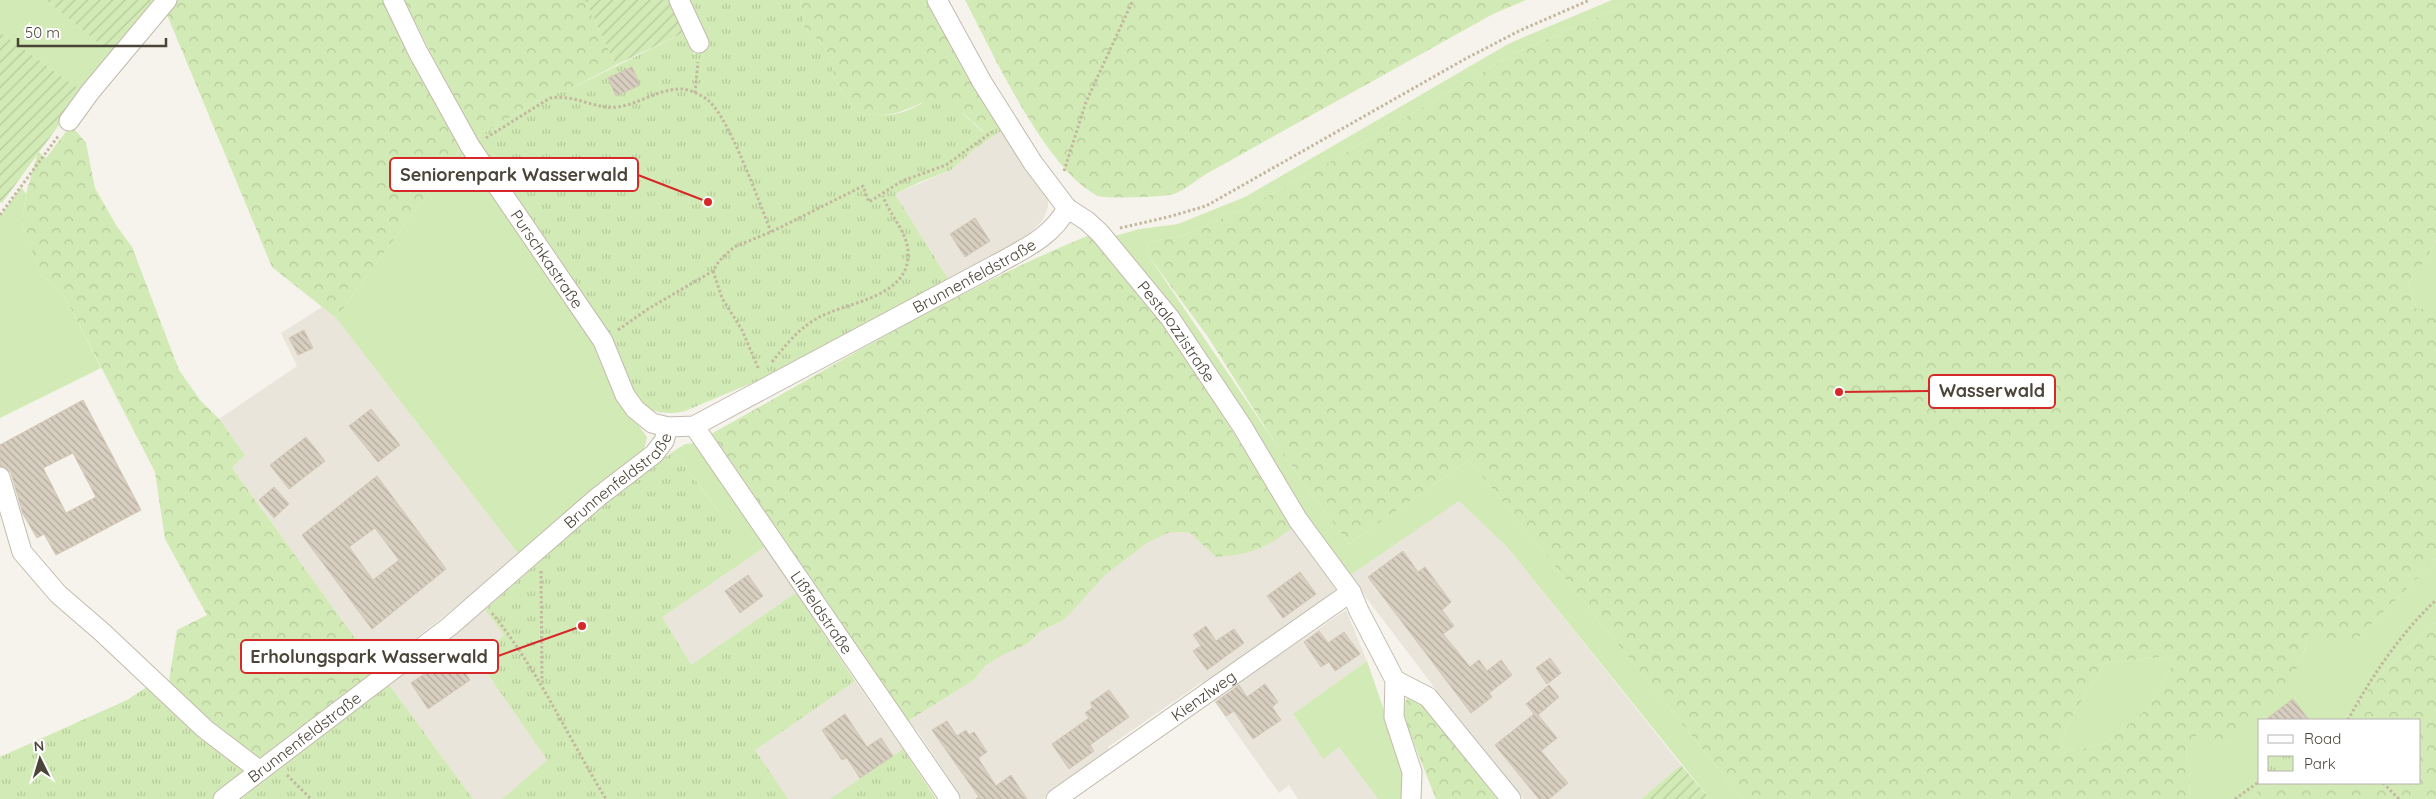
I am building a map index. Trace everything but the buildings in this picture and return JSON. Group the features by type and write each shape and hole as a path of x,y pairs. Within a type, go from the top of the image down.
{"street":[{"path":"69,121 90,92 167,0"},
{"name":"Purschkastraße","path":"393,0 418,52 470,146 603,341 625,395 636,409 652,422 668,428"},
{"path":"679,0 699,44"},
{"name":"Pestalozzistraße","path":"937,0 1006,123 1055,193 1067,208 1087,221 1100,233 1170,318 1242,426 1298,520 1351,592 1359,611 1396,680"},
{"name":"Brunnenfeldstraße","path":"223,799 450,626 539,548 654,454 664,441 668,428 694,426 1027,247 1042,238 1061,221 1067,208"},
{"name":"Lißfeldstraße","path":"694,426 950,799"},
{"path":"0,477 22,552 58,594 205,729 260,771"},
{"name":"Kienzlweg","path":"1056,799 1351,592"},
{"path":"1411,799 1412,772 1394,717 1396,680 1428,697 1511,799"}],"path":[{"path":"1055,193 1061,181 1086,102 1133,0"},
{"path":"1100,233 1168,218 1206,206 1465,59 1590,0"},
{"path":"695,93 699,44"},
{"path":"470,146 504,128 550,98 562,96 602,106 618,107 667,90 682,89 695,93 709,101 724,121 771,232"},
{"path":"0,215 69,121"},
{"path":"603,341 648,309 714,271 719,261 734,247 771,232 863,186 870,202 883,196 902,181 946,165 1006,123"},
{"path":"770,364 798,331 811,322 835,310 874,297 889,288 902,276 907,265 908,250 904,237 883,196"},
{"path":"714,271 722,298 742,330 759,371 764,367"},
{"path":"539,548 542,598 542,683"},
{"path":"480,599 542,683 580,756 606,799"},
{"path":"2349,719 2361,696 2386,659 2436,600"},
{"path":"287,774 311,799"},
{"path":"2235,799 2258,782"},
{"path":"2384,784 2399,799"}],"shaded area":[{"path":"1004,129 1048,194 1048,207 1043,220 1026,237 950,282 895,194 951,170 976,148"},
{"path":"322,307 336,318 520,556 377,669 232,468 245,455 219,419 297,366 281,333"},
{"path":"1459,501 1508,548 1681,765 1641,799 1524,799 1434,687 1349,575"},
{"path":"1293,527 1338,593 1205,686 1202,682 1108,747 1110,753 1043,799 962,799 919,733 908,721 974,680 985,666 1027,644 1041,631 1064,620 1105,574 1147,543 1170,532 1190,533 1216,557"},
{"path":"765,547 796,593 691,665 662,617"},
{"path":"485,610 504,635 478,660 547,760 502,799 473,799 387,682"},
{"path":"1346,610 1367,661 1293,715 1323,758 1339,747 1378,799 1298,799 1289,785 1279,793 1213,700"},
{"path":"855,681 903,749 831,799 787,799 755,750"}],"green space":[{"path":"0,0 46,0 113,55 83,92 0,32"},
{"path":"46,0 158,0 113,55"},
{"path":"174,0 384,0 462,147 336,318 272,267 165,10"},
{"path":"404,0 585,0 616,65 566,91 547,95 474,139"},
{"path":"585,0 670,0 685,32 616,65"},
{"path":"686,0 800,0 804,27 826,48 836,82 856,112 888,115 904,112 928,101 939,100 956,109 983,132 998,122 1004,129 976,148 951,170 895,194 950,282 781,371 685,411 663,413 645,407 633,398 474,139 547,95 566,91 685,32 694,54 709,47"},
{"path":"800,0 930,0 998,122 984,132 964,114 921,103 897,113 874,115 856,112 836,82 826,48 804,27"},
{"path":"965,0 1526,0 1493,14 1206,174 1174,194 1103,197 1098,196 1078,182 1040,136 1005,78"},
{"path":"1612,0 1638,0 1515,53 1318,169 1244,209 1181,236 1149,242 1148,255 1277,446 1349,544 1469,460 1743,799 1710,799 1508,548 1459,501 1350,575 1304,520 1151,283 1115,236 1140,229 1178,224 1245,197 1510,43"},
{"path":"1638,0 2436,0 2436,240 2427,258 2408,284 2417,309 2436,309 2436,559 2358,638 2329,647 2309,633 2301,659 2294,672 2277,693 2228,744 2199,731 2186,750 2190,779 2189,799 1743,799 1469,460 1349,544 1277,446 1208,337 1148,255 1149,242 1181,236 1244,209 1318,169 1515,53","holes":["2162,657 2174,662 2148,708 2106,743 2058,754 2066,726 2105,663"]},
{"path":"0,32 83,92 2,203 0,202"},
{"path":"71,125 86,143 95,188 116,225 132,247 179,370 200,400 219,419 245,455 232,468 412,717 268,774 168,687 177,630 207,615 165,539 155,472 63,293 40,274 22,224 26,194 38,152 46,158"},
{"path":"462,147 585,326 612,389 647,437 644,451 520,556 336,318"},
{"path":"21,187 26,194 22,224 40,274 63,293 101,368 0,418 0,217"},
{"path":"1092,234 1159,315 1293,527 1266,545 1249,552 1228,556 1216,557 1190,533 1170,532 1147,543 1105,575 1064,620 1041,631 1027,644 985,666 974,680 908,721 711,434 946,303 994,278"},
{"path":"2436,240 2436,309 2417,309 2408,284 2427,258"},
{"path":"694,443 702,447 765,547 662,617 691,665 796,593 855,681 755,750 787,799 692,681 638,588 719,512 674,451 685,444"},
{"path":"674,451 737,537 738,565 662,617 691,665 796,593 855,681 755,750 788,799 502,799 547,760 478,660 504,635 485,610 625,485"},
{"path":"2436,559 2436,623 2399,656 2377,679 2350,719 2258,719 2258,784 2277,784 2262,788 2248,799 2189,799 2190,779 2186,750 2199,730 2228,744 2282,686 2298,665 2305,649 2309,632 2358,638"},
{"path":"2436,623 2436,799 2248,799 2262,788 2277,784 2421,784 2421,719 2350,719 2377,679 2399,656"},
{"path":"2162,657 2174,662 2148,708 2106,743 2058,754 2066,726 2105,663"},
{"path":"1367,661 1407,777 1405,799 1378,799 1339,747 1323,759 1293,714"},
{"path":"387,682 473,799 0,799 0,757 127,700 150,685 243,769 245,776"},
{"path":"1410,697 1420,702 1429,711 1497,799 1436,799 1403,716 1406,699"},
{"path":"903,749 936,799 830,799"},
{"path":"1681,765 1710,799 1641,799"}],"place":[{"name":"Seniorenpark Wasserwald","path":"708,202"},
{"name":"Wasserwald","path":"1839,392"},
{"name":"Erholungspark Wasserwald","path":"582,626"}]}
